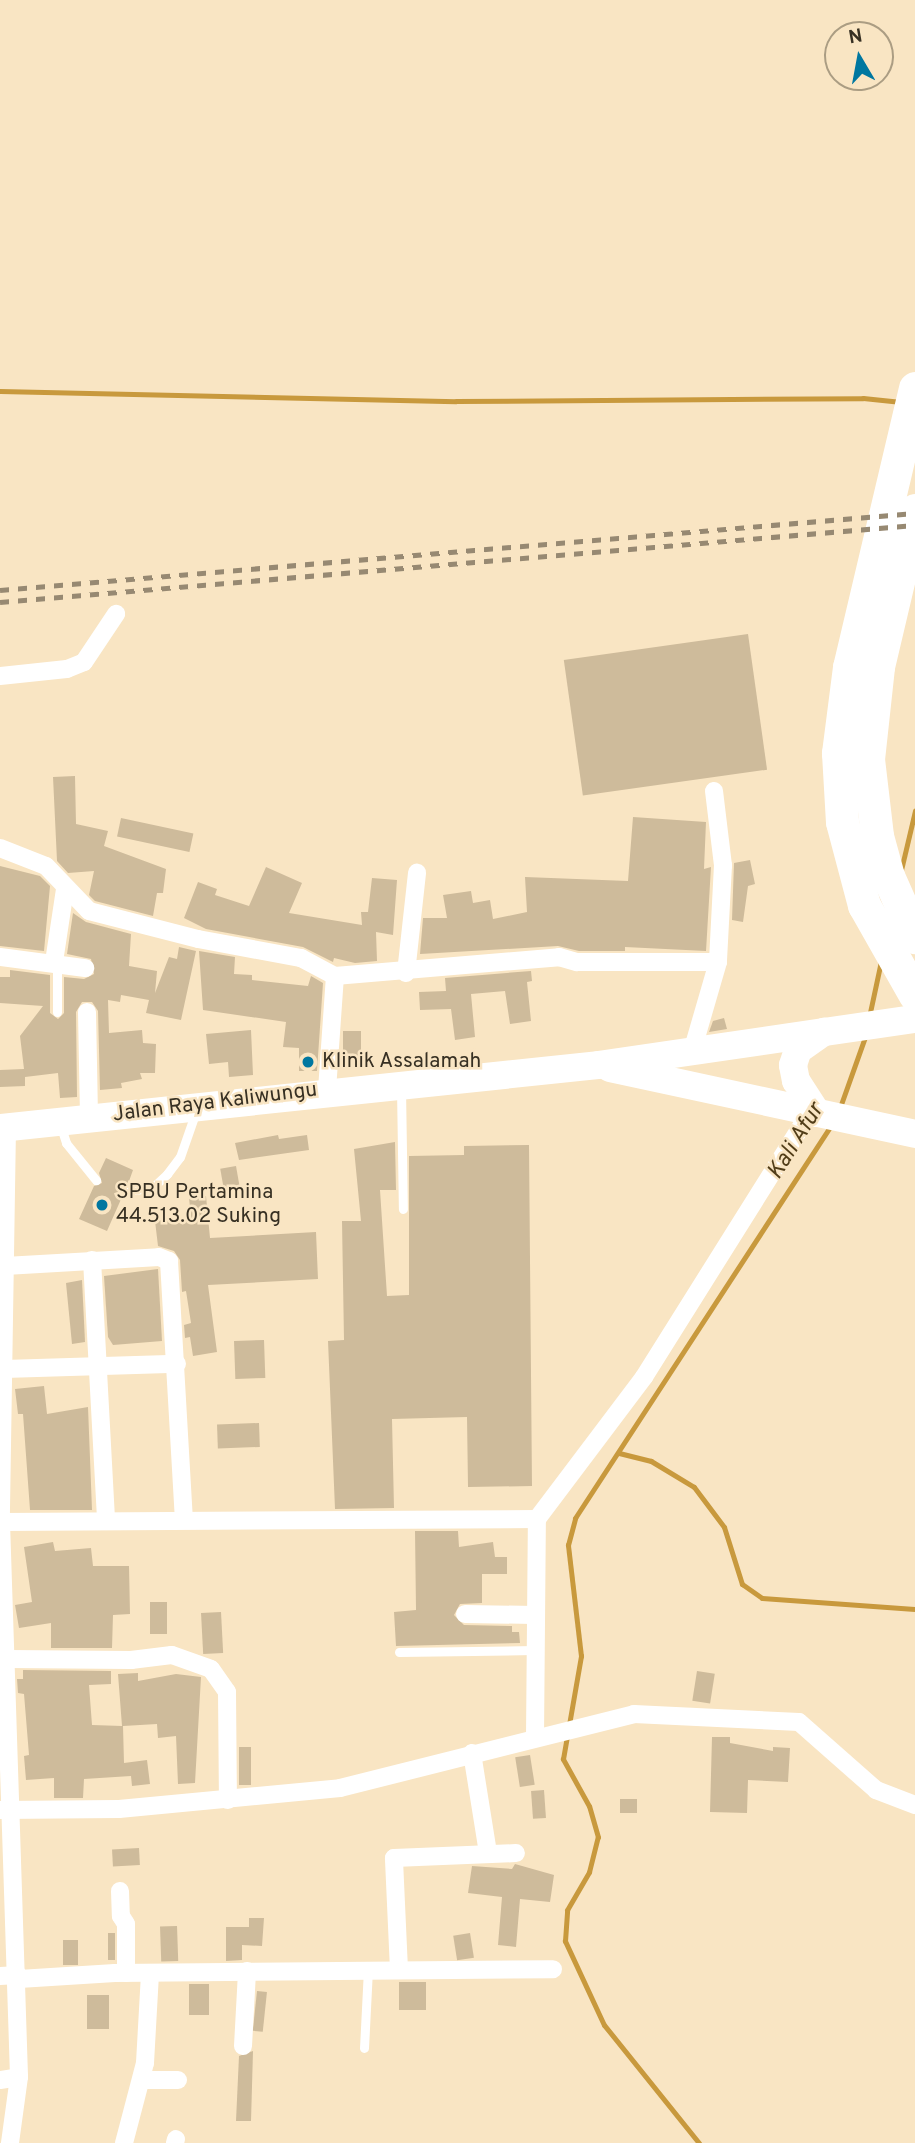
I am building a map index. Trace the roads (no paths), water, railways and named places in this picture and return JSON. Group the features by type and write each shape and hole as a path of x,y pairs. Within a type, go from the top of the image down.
{"highway":[{"path":"914,394 864,667 871,803 888,876 915,937"},
{"path":"915,510 839,740 839,794 849,849 876,931 915,995"}],"main road":[{"path":"598,1065 693,1048 915,1019"},
{"path":"823,1114 796,1081 793,1065 807,1040 851,1029"},
{"path":"598,1065 915,1134"},
{"name":"Jalan Raya Kaliwungu","path":"4,1127 327,1090 598,1065"}],"street":[{"path":"0,676 67,669 84,662 116,614"},
{"path":"693,1048 718,962 723,865 714,791"},
{"path":"0,848 46,866 89,911 301,958 335,976 406,973 559,957 577,962 718,962"},
{"path":"406,973 417,873"},
{"path":"55,964 65,888"},
{"path":"0,957 85,968"},
{"path":"327,1090 335,976"},
{"path":"87,1012 89,1118"},
{"path":"535,1737 534,1615 537,1519 644,1377 823,1114"},
{"path":"4,1127 1,1522 7,1659 6,1809 12,1977 19,2077 9,2143"},
{"path":"5,1266 159,1257 169,1261 184,1519"},
{"path":"92,1260 106,1521"},
{"path":"4,1369 177,1364"},
{"path":"1,1522 537,1519"},
{"path":"465,1614 534,1615"},
{"path":"7,1659 131,1660 172,1655 211,1669 227,1692 228,1800"},
{"path":"6,1809 119,1809 340,1788 634,1714 792,1720 805,1726 876,1790 915,1805"},
{"path":"472,1753 488,1853"},
{"path":"399,1970 394,1858 516,1853"},
{"path":"120,1891 121,1916 126,1924 126,1973"},
{"path":"12,1977 247,1971 553,1969"},
{"path":"243,2046 247,1971"},
{"path":"124,2143 131,2105 142,2080 150,1973"},
{"path":"0,2080 19,2077"},
{"path":"142,2080 178,2080"}],"lane":[{"path":"55,964 57,1012"},
{"path":"401,1083 403,1209"},
{"path":"124,1191 152,1188 167,1174 180,1157 197,1106"},
{"path":"59,1121 66,1143 96,1180"},
{"path":"399,1651 534,1650"},
{"path":"364,2048 368,1970"}],"waterway":[{"path":"0,391 456,401 863,398 899,402"},
{"name":"Kali Afur","path":"901,870 915,811"},
{"name":"Kali Afur","path":"869,1017 881,961"},
{"name":"Kali Afur","path":"839,1110 865,1037"},
{"path":"699,2143 604,2025 565,1941 567,1910 589,1872 598,1837 589,1806 563,1759 581,1656 568,1545 575,1518 831,1125"},
{"path":"619,1453 651,1461 694,1487 724,1527 742,1584 762,1598 915,1609"}],"railway":[{"path":"0,590 915,513"},
{"path":"0,602 915,525"}],"place":[{"name":"Klinik Assalamah","path":"308,1062"},
{"name":"SPBU Pertamina 44.513.02 Suking","path":"102,1205"}]}
